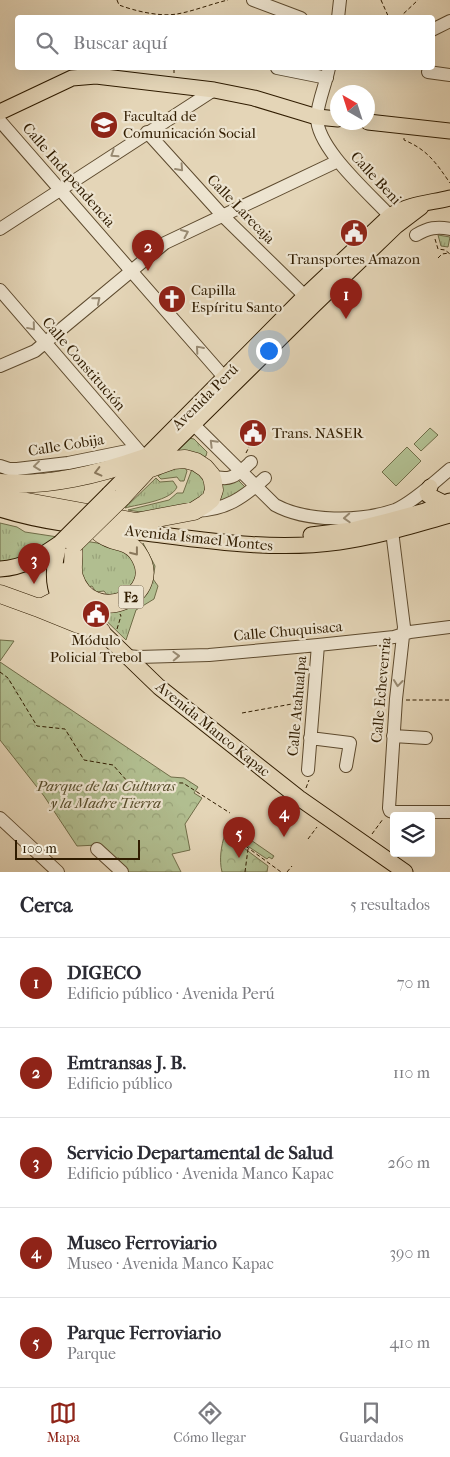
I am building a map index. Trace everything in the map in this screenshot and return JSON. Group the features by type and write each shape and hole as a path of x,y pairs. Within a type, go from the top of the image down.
{"highway":[{"path":"0,483 39,483 80,477 117,468 143,459 185,460 200,465 211,475 214,490 211,499 194,511 136,522 0,497"},
{"name":"Avenida Perú","path":"69,544 116,496 143,459"},
{"name":"F2","path":"69,544 74,555 74,578 86,595 96,601 107,604 116,604 130,598 137,592 144,576 143,564 136,551 130,545 104,536 95,527"},
{"path":"36,607 44,607 65,597 64,569 69,544"},
{"path":"0,594 105,635"}],"main road":[{"path":"0,112 72,78 96,76 214,90 254,98 317,117 330,118"},
{"path":"375,123 450,131"},
{"name":"Avenida Perú","path":"143,459 189,420 393,221 399,210 408,206 450,198"},
{"path":"430,487 427,492 428,495 448,511"},
{"name":"F2","path":"0,509 18,515 95,527"},
{"path":"395,510 448,511"},
{"name":"Avenida Ismael Montes","path":"136,522 271,537 315,535 352,530 426,511 448,511"},
{"name":"Avenida Ismael Montes","path":"95,527 270,546 340,542 392,531 448,511"},
{"path":"0,514 18,515"},
{"path":"0,569 23,565 69,544"},
{"name":"Avenida Manco Kapac","path":"65,597 73,616 105,635 167,693 299,798 405,872"}],"street":[{"path":"253,0 293,15"},
{"path":"338,15 340,0"},
{"path":"435,28 450,21"},
{"path":"298,70 328,73 317,117"},
{"path":"428,72 450,75"},
{"path":"0,229 214,90"},
{"name":"Calle Beni","path":"317,117 321,136 338,161 393,221"},
{"name":"Calle Independencia","path":"0,121 228,381"},
{"name":"Calle Larecaja","path":"147,132 224,216 310,300"},
{"path":"0,366 35,351 165,243 338,161"},
{"path":"416,235 426,229 440,227 450,229"},
{"name":"Calle Constitución","path":"0,290 143,459"},
{"path":"189,420 242,472 260,482 275,504 290,512 304,516 360,517 395,510 430,487 450,469"},
{"path":"211,475 220,478 232,478 242,472 248,458"},
{"name":"Calle Cobija","path":"0,466 8,469 17,469 68,462 143,459"},
{"path":"194,511 211,510 231,504 260,482"},
{"name":"Calle Echeverria","path":"390,811 393,736 404,627 392,531"},
{"name":"Calle Chuquisaca","path":"128,656 138,658 208,654 318,645 394,637 410,632 450,627"},
{"name":"Calle Atahualpa","path":"308,770 318,645"},
{"path":"393,736 426,738"},
{"path":"310,738 350,743 346,766"},
{"path":"390,811 450,812"},
{"path":"0,818 58,872"},
{"path":"97,849 122,872"}],"path":[{"path":"117,0 119,5 158,15 177,14 228,0"},
{"path":"381,0 388,15"},
{"path":"402,15 418,0"},
{"path":"404,126 404,140 428,154 436,162 450,184"},
{"path":"434,234 438,250 446,250 450,253"},
{"path":"438,258 442,254 450,253"},
{"path":"248,458 250,445"},
{"path":"105,635 117,631 121,616 116,604"},
{"path":"0,672 8,678 37,726 65,729 84,760 113,765 128,782 183,783 230,813"},
{"path":"396,699 450,700"},
{"path":"242,713 314,700"},
{"path":"299,798 308,785 310,775 308,770"},
{"path":"365,843 390,811"},
{"path":"308,839 317,827"},
{"path":"225,831 281,872"},
{"path":"245,872 248,848"},
{"path":"287,872 292,866"}],"green space":[{"path":"438,235 450,237 448,247 441,246"},
{"path":"430,428 438,435 421,451 414,444"},
{"path":"189,438 194,439 207,452 206,456 201,458 176,452"},
{"path":"407,447 421,461 396,486 382,472"},
{"path":"183,465 187,471 184,481 180,481 177,477 161,479 158,476 164,472"},
{"path":"192,469 203,475 207,492 202,502 147,513 128,510 169,500 177,493 183,493"},
{"path":"156,478 160,482 173,481 177,487 174,492 162,499 125,508"},
{"path":"238,480 247,489 223,503 217,500 217,483"},
{"path":"0,523 17,527 25,532 117,546 131,555 136,569 136,579 124,593 108,596 104,591 96,592 92,586 88,587 81,574 79,560 82,551 50,543 41,550 0,565"},
{"path":"143,543 155,566 153,579 158,586 154,599 136,610 126,640 87,602 126,606 144,551"},
{"path":"0,640 14,641 0,661"},
{"name":"Parque de las Culturas y la Madre Tierra","path":"0,662 171,777 184,778 198,787 194,793 202,798 185,824 190,850 172,854 181,872 126,872 121,868 119,858 113,859 98,845 77,846 44,796 0,740"},
{"path":"232,827 274,856 272,859 269,857 267,859 228,833"},
{"path":"225,834 268,866 267,872 222,872 221,853"}],"place":[{"name":"Facultad de Comunicación Social","path":"104,125"},
{"name":"Transportes Amazon","path":"354,233"},
{"name":"Emtransas J. B.","path":"148,271"},
{"name":"Capilla Espíritu Santo","path":"172,299"},
{"name":"DIGECO","path":"346,319"},
{"name":"Trans. NASER","path":"253,433"},
{"name":"Servicio Departamental de Salud","path":"34,584"},
{"name":"Módulo Policial Trebol","path":"96,614"},
{"name":"Museo Ferroviario","path":"284,837"},
{"name":"Parque Ferroviario","path":"239,858"}]}
